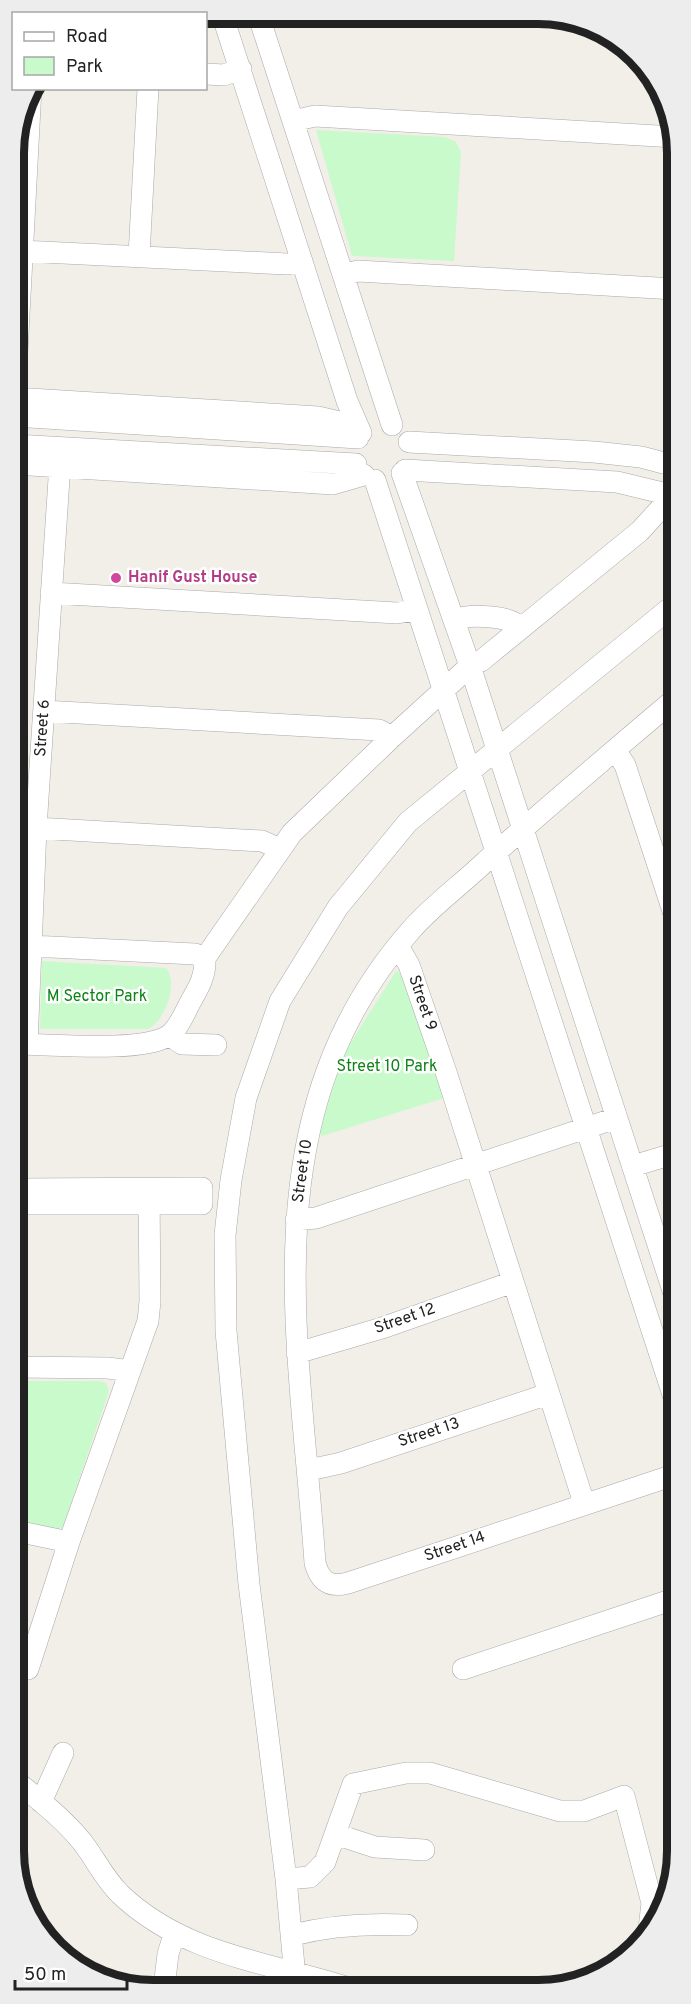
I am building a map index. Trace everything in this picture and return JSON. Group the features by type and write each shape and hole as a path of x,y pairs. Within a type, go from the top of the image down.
{"street":[{"path":"225,24 359,435"},
{"path":"261,24 392,425 402,432 409,442 411,456 404,472 470,666 667,1272"},
{"path":"207,74 224,75 241,69"},
{"path":"139,256 148,90"},
{"path":"293,122 315,116 666,135"},
{"path":"24,163 28,119"},
{"path":"286,207 318,197"},
{"path":"24,251 287,264 302,261"},
{"path":"343,275 358,271 667,290"},
{"path":"24,405 318,417 344,423 359,435"},
{"path":"392,425 372,426 359,435 354,448 416,610 443,690 667,1376"},
{"path":"409,442 594,452 641,457 667,464"},
{"path":"24,448 61,457 333,484 365,473 389,480 404,472 617,482 667,494"},
{"path":"24,463 61,457"},
{"name":"Street 6","path":"24,1015 31,946 36,828 61,457"},
{"path":"24,1044 123,1045 155,1041 169,1035 202,981 206,968 205,958 280,849 320,804 470,666 482,661 520,627 640,531 667,502"},
{"path":"51,593 397,613 416,610"},
{"path":"24,1787 83,1843 104,1877 121,1895 174,1935 295,1979 293,1935 249,1584 226,1330 225,1235 231,1180 246,1098 280,1001 338,907 408,822 667,611"},
{"path":"454,620 471,616 512,621 520,627"},
{"name":"Street 10","path":"327,1583 319,1576 315,1563 309,1470 297,1353 294,1250 308,1133 325,1071 352,1016 398,946 414,926 667,706"},
{"path":"45,711 379,730 392,737"},
{"path":"615,750 625,765 667,893"},
{"path":"36,828 262,841 280,849"},
{"path":"31,946 195,954 205,958"},
{"name":"Street 9","path":"398,946 410,965 584,1503"},
{"path":"169,1035 182,1044 216,1045"},
{"path":"296,1220 315,1218 616,1118"},
{"path":"633,1167 667,1156"},
{"path":"24,1190 149,1197"},
{"path":"24,1204 202,1196"},
{"path":"28,1669 69,1542 148,1321 150,1301 149,1197"},
{"name":"Street 12","path":"297,1353 382,1328 513,1282"},
{"path":"24,1367 108,1368 130,1371"},
{"name":"Street 13","path":"309,1470 341,1463 548,1394"},
{"name":"Street 14","path":"327,1583 336,1587 667,1476"},
{"path":"24,1532 69,1542"},
{"path":"463,1669 667,1601"},
{"path":"41,1802 63,1753"},
{"path":"286,1879 310,1877 325,1862 353,1784 406,1773 430,1773 560,1811 584,1811 624,1796 656,1903"},
{"path":"335,1834 375,1847 424,1850"},
{"path":"293,1935 326,1926 366,1923 407,1925"},
{"path":"165,1980 168,1954 174,1935"}],"green space":[{"path":"316,130 445,137 456,142 461,152 454,261 352,256"},
{"name":"M Sector Park","path":"42,961 166,968 171,983 168,1002 160,1018 148,1029 40,1029"},
{"name":"Street 10 Park","path":"396,971 402,974 444,1098 322,1136 317,1129 341,1058"},
{"path":"24,1381 99,1381 106,1383 109,1391 63,1527 56,1530 24,1524"}],"place":[{"name":"Hanif Gust House","path":"116,578"}]}
